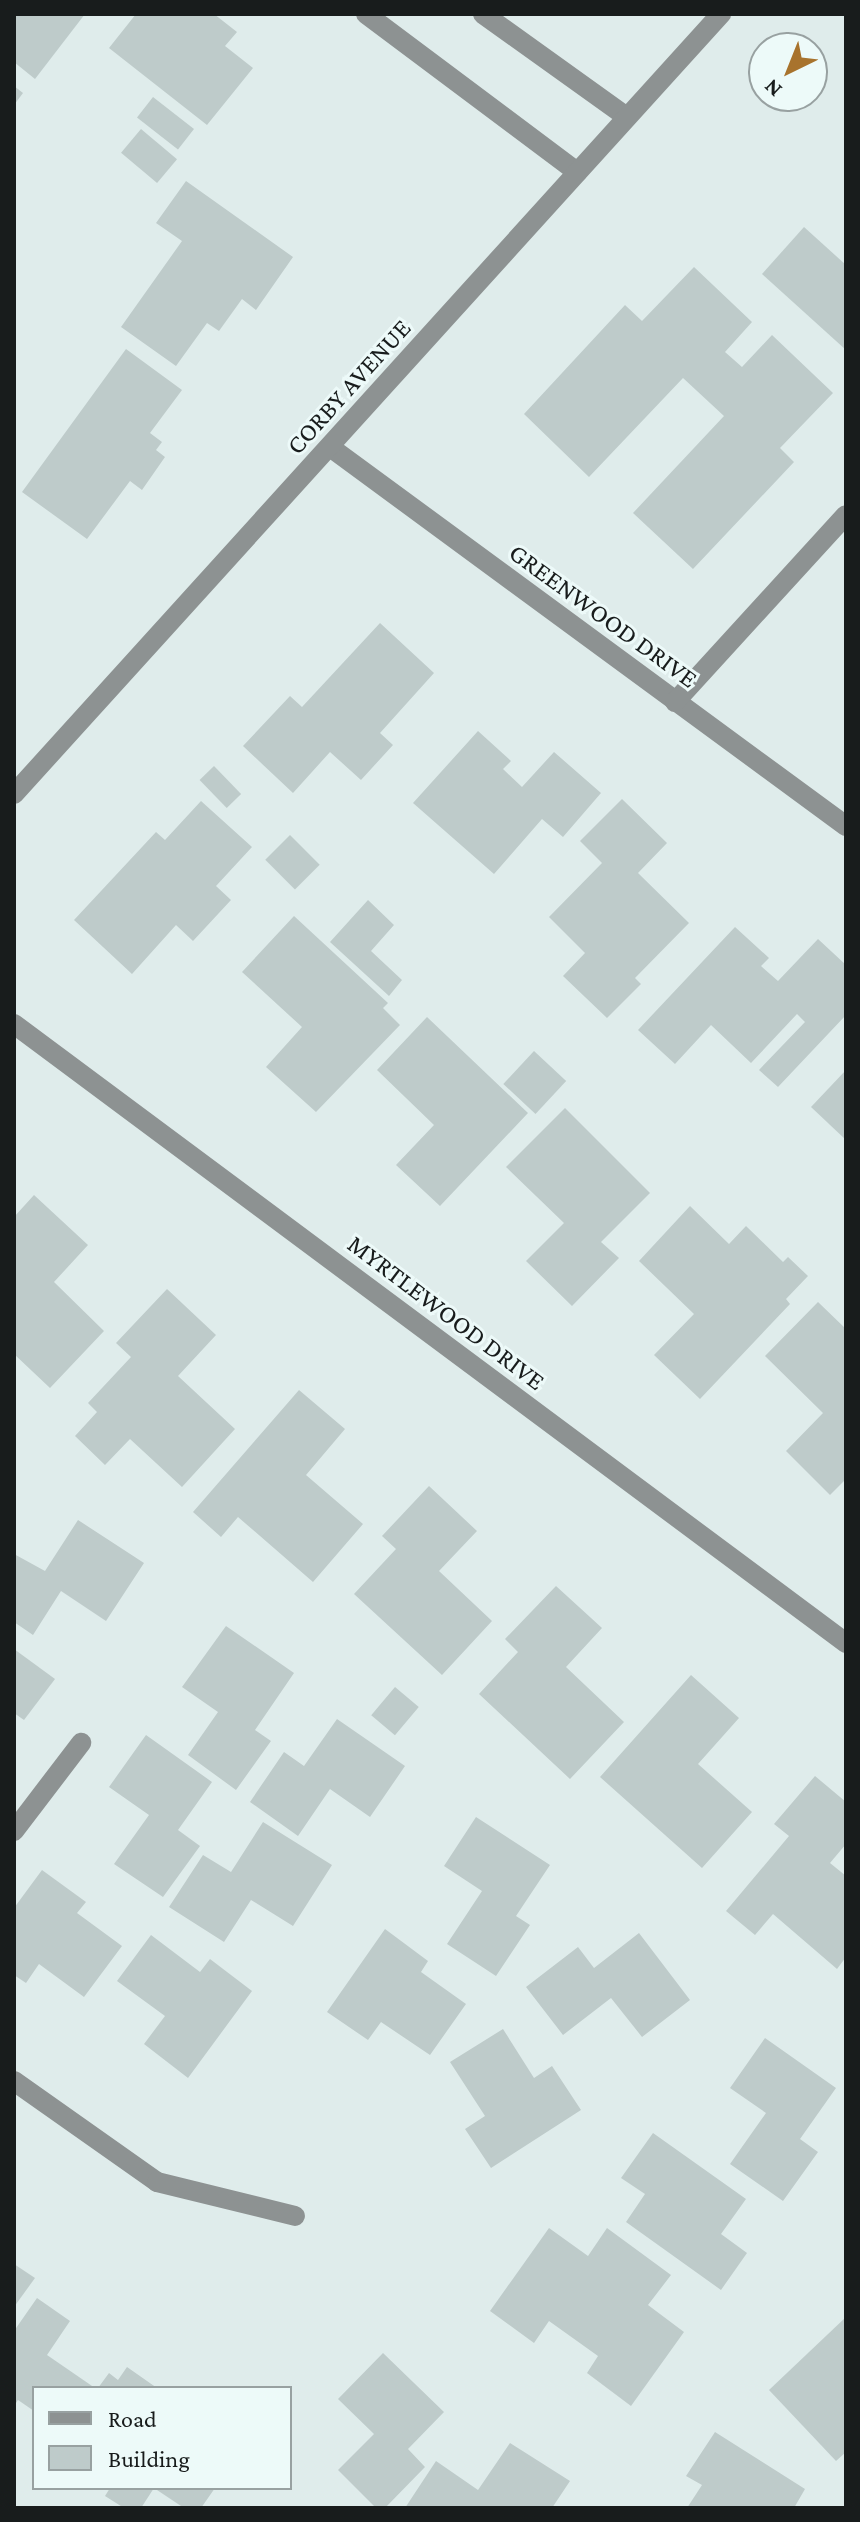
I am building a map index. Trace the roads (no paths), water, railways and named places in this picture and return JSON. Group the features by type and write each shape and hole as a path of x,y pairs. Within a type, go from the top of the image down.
{"street":[{"path":"366,14 577,172"},
{"path":"483,14 627,117"},
{"name":"CORBY AVENUE","path":"14,794 721,14"},
{"name":"GREENWOOD DRIVE","path":"330,447 846,826"},
{"path":"675,702 846,515"},
{"name":"MYRTLEWOOD DRIVE","path":"14,1024 846,1643"},
{"path":"14,1831 81,1743"},
{"path":"14,2081 157,2182 295,2216"}]}
